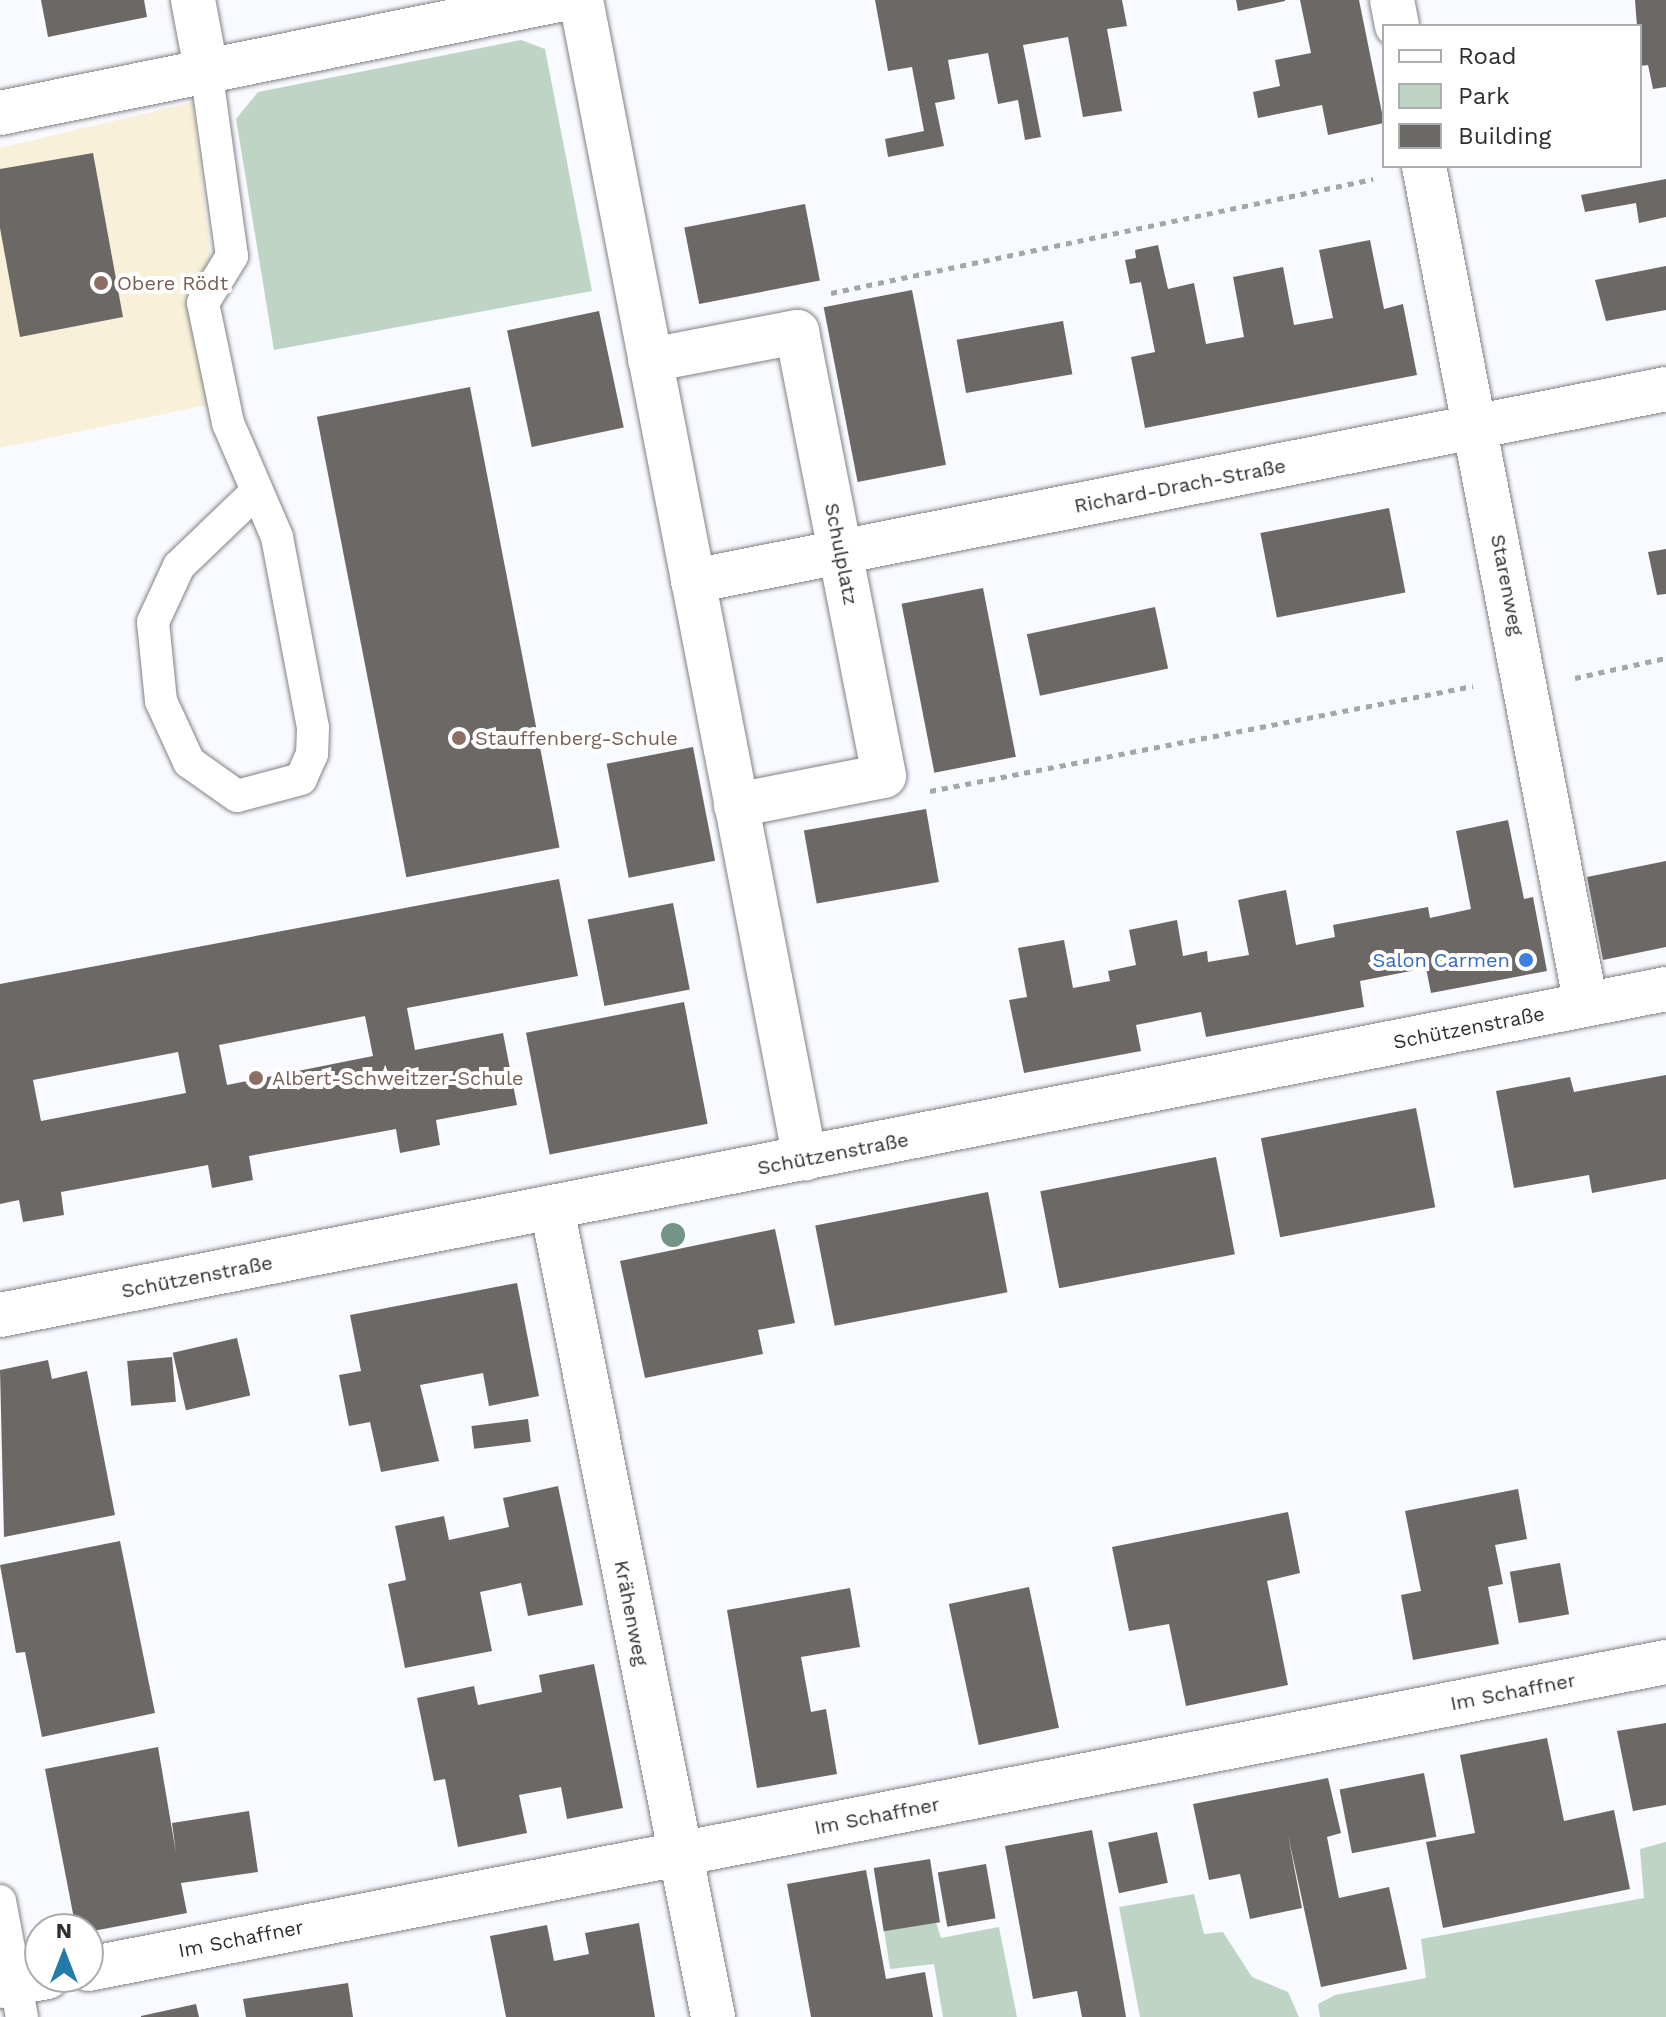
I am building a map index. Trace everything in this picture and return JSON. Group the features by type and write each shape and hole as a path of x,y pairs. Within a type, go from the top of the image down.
{"street":[{"path":"193,0 206,69"},
{"path":"0,113 558,0"},
{"path":"581,0 805,1159"},
{"path":"1392,0 1397,24"},
{"name":"Starenweg","path":"1425,168 1586,1005"},
{"path":"650,360 797,332"},
{"name":"Schulplatz","path":"797,332 884,776"},
{"name":"Richard-Drach-Straße","path":"693,581 1666,389"},
{"path":"736,805 884,776"},
{"name":"Schützenstraße","path":"0,1315 1666,989"},
{"name":"Krähenweg","path":"552,1208 678,1854 713,2017"},
{"name":"Im Schaffner","path":"104,1966 1666,1662"}],"lane":[{"path":"206,69 232,256 203,303 228,423 255,493 277,537 313,728 312,754 301,779 237,796 189,762 161,701 153,622 179,566 255,493"},
{"path":"0,1901 21,1991"}],"path":[{"path":"797,332 826,295 1420,168"},
{"path":"884,776 937,793 1666,658"}],"shaded area":[{"name":"Obere Rödt","path":"193,102 211,263 212,404 0,448 0,148"}],"green space":[{"path":"521,40 545,49 592,291 274,350 236,119 258,92"},
{"path":"1666,1842 1666,2017 1320,2017 1318,2004 1335,1995 1426,1978 1421,1939 1644,1898 1640,1849"},
{"path":"1194,1894 1204,1934 1223,1932 1252,1977 1288,1992 1299,2017 1140,2017 1119,1907"},
{"path":"936,1922 941,1938 999,1927 1017,2017 943,2017 934,1964 890,1969 884,1929"}],"building":[{"path":"41,0 144,0 147,17 48,37"},
{"path":"875,0 1122,0 1127,26 1107,29 1122,111 1083,117 1068,37 1023,45 1041,137 1025,140 1018,100 998,104 988,53 948,60 955,99 935,103 944,146 888,157 885,139 924,131 912,67 888,71"},
{"path":"1236,0 1285,0 1285,1 1238,11"},
{"path":"1300,0 1359,0 1382,123 1328,135 1322,105 1258,118 1253,92 1280,86 1275,60 1311,53"},
{"path":"1635,0 1666,0 1666,87 1653,89 1648,65 1642,66 1642,24 1637,24"},
{"path":"93,153 123,317 20,337 0,228 0,169"},
{"path":"1666,179 1666,217 1639,223 1636,203 1585,212 1581,195"},
{"path":"805,204 820,281 699,304 684,227"},
{"path":"1370,240 1384,309 1403,304 1417,375 1145,428 1131,357 1155,352 1141,282 1130,284 1125,260 1136,258 1135,250 1158,245 1168,289 1194,283 1206,344 1244,337 1233,277 1283,267 1294,325 1333,318 1319,250"},
{"path":"1666,266 1666,310 1606,321 1595,280"},
{"path":"912,290 946,465 858,482 824,307"},
{"path":"599,311 624,427 532,447 507,331"},
{"path":"1063,321 1072,374 966,393 957,340"},
{"name":"Stauffenberg-Schule","path":"470,387 559,847 406,877 317,417"},
{"path":"1389,508 1405,592 1277,617 1260,533"},
{"path":"1666,549 1666,594 1657,595 1648,552"},
{"path":"983,588 1016,757 934,773 902,604"},
{"path":"1155,607 1168,669 1040,696 1027,634"},
{"path":"693,747 715,861 629,878 607,764"},
{"path":"926,809 939,882 817,903 804,831"},
{"path":"1508,820 1524,899 1533,897 1547,971 1431,993 1426,968 1360,981 1364,1007 1206,1037 1201,1012 1136,1025 1141,1051 1024,1073 1009,1000 1027,997 1018,948 1064,940 1073,988 1110,981 1108,971 1136,965 1129,930 1177,920 1183,956 1207,951 1208,962 1249,955 1238,900 1286,890 1296,945 1335,937 1333,925 1428,907 1430,918 1471,909 1456,831"},
{"path":"1666,861 1666,947 1603,960 1587,877"},
{"name":"Albert-Schweitzer-Schule","path":"559,879 578,976 407,1008 415,1050 503,1033 517,1105 436,1120 440,1145 400,1153 396,1129 249,1156 253,1180 212,1188 208,1165 61,1192 64,1215 23,1222 19,1200 0,1204 0,984","holes":["365,1016 373,1056 227,1085 219,1045","178,1052 186,1093 41,1121 33,1080"]},
{"path":"673,903 690,989 604,1006 588,920"},
{"path":"684,1002 708,1124 550,1154 526,1033"},
{"path":"1666,1075 1666,1179 1592,1193 1589,1175 1514,1188 1496,1091 1570,1077 1574,1092"},
{"path":"1416,1108 1435,1207 1280,1237 1261,1138"},
{"path":"1216,1157 1235,1254 1059,1288 1040,1191"},
{"path":"988,1192 1007,1292 835,1326 815,1226"},
{"path":"775,1229 795,1323 758,1330 763,1354 645,1378 620,1261"},
{"path":"517,1283 539,1396 489,1406 483,1373 420,1385 439,1461 381,1472 370,1422 349,1426 339,1375 361,1371 350,1315"},
{"path":"237,1338 250,1395 186,1410 173,1353"},
{"path":"172,1357 176,1402 131,1406 127,1361"},
{"path":"48,1360 52,1379 87,1371 115,1515 4,1537 0,1370"},
{"path":"528,1419 531,1442 474,1449 471,1426"},
{"path":"558,1486 583,1605 528,1616 521,1583 480,1592 492,1651 405,1668 388,1584 406,1580 395,1526 444,1516 449,1540 509,1527 503,1498"},
{"path":"1518,1489 1527,1539 1495,1545 1503,1584 1488,1587 1499,1644 1413,1660 1401,1595 1421,1591 1405,1511"},
{"path":"1288,1512 1300,1573 1267,1581 1288,1685 1186,1706 1169,1624 1129,1631 1112,1547"},
{"path":"120,1541 155,1713 42,1737 25,1652 16,1653 0,1565"},
{"path":"1560,1563 1569,1614 1519,1623 1510,1572"},
{"path":"1029,1587 1059,1728 979,1745 949,1604"},
{"path":"850,1588 860,1647 801,1657 811,1712 826,1709 837,1774 757,1788 727,1610"},
{"path":"594,1664 623,1808 567,1819 561,1787 519,1795 527,1833 458,1847 445,1779 434,1781 417,1698 474,1686 478,1705 542,1692 539,1675"},
{"path":"1666,1723 1666,1805 1633,1811 1617,1731"},
{"path":"1547,1738 1564,1821 1614,1810 1630,1889 1443,1928 1426,1842 1475,1833 1460,1755"},
{"path":"158,1747 176,1853 172,1823 249,1811 258,1872 181,1883 187,1913 104,1929 104,1913 73,1913 45,1769"},
{"path":"1424,1773 1436,1837 1352,1853 1340,1789"},
{"path":"1328,1778 1341,1833 1327,1837 1339,1898 1389,1887 1407,1969 1321,1987 1288,1835 1302,1908 1250,1919 1240,1874 1209,1880 1193,1804"},
{"path":"1092,1830 1126,2017 1082,2017 1077,1991 1033,1999 1005,1846"},
{"path":"1157,1832 1168,1883 1119,1893 1108,1842"},
{"path":"930,1859 940,1922 884,1931 874,1868"},
{"path":"986,1864 996,1918 947,1927 938,1873"},
{"path":"866,1870 886,1979 925,1972 933,2017 811,2017 787,1884"},
{"path":"639,1923 655,2017 506,2017 490,1936 547,1925 554,1961 589,1954 585,1933"},
{"path":"348,1983 353,2017 246,2017 243,1999"},
{"path":"196,2004 199,2017 141,2017 141,2016"}],"place":[{"name":"Obere Rödt","path":"101,283"},
{"name":"Stauffenberg-Schule","path":"459,738"},
{"name":"Salon Carmen","path":"1526,960"},
{"name":"Albert-Schweitzer-Schule","path":"256,1078"}]}
